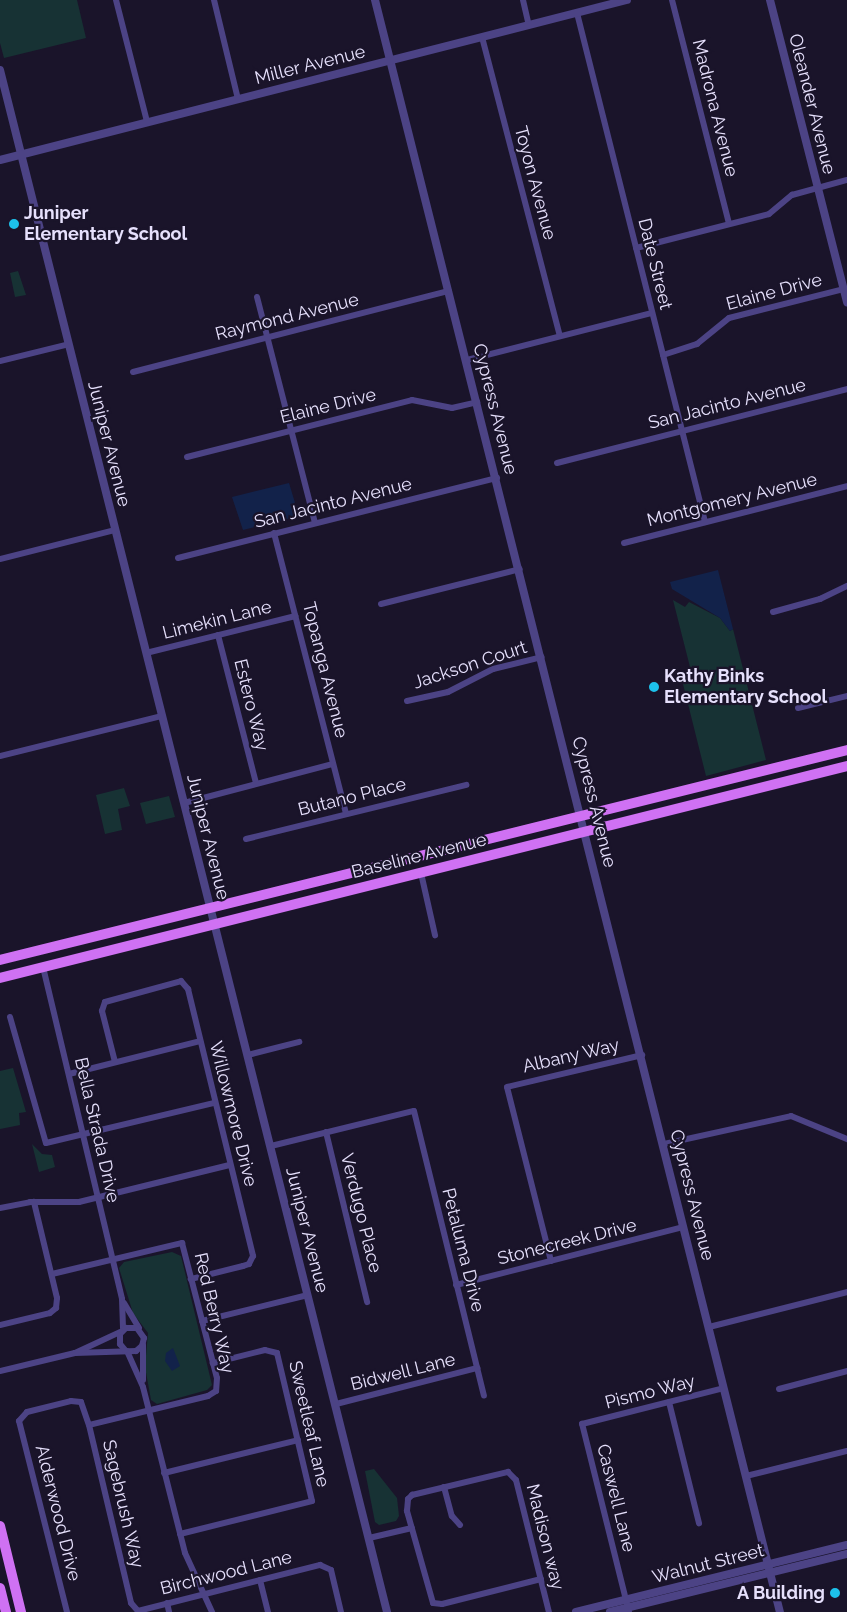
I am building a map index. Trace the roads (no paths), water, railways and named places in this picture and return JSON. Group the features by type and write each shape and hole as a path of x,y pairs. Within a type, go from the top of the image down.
{"main road":[{"name":"Baseline Avenue","path":"0,960 847,750"},
{"name":"Baseline Avenue","path":"0,978 847,766"},
{"path":"0,1526 21,1612"},
{"path":"0,1588 6,1612"}],"street":[{"path":"116,0 147,122"},
{"path":"214,0 238,99"},
{"name":"Cypress Avenue","path":"375,0 520,569 780,1612"},
{"path":"523,0 529,25"},
{"name":"Miller Avenue","path":"0,160 627,0"},
{"name":"Madrona Avenue","path":"672,0 729,224"},
{"name":"Oleander Avenue","path":"770,0 847,302"},
{"name":"Date Street","path":"577,13 706,522"},
{"name":"Toyon Avenue","path":"482,37 560,336"},
{"name":"Juniper Avenue","path":"0,70 387,1612"},
{"path":"636,248 769,214 792,195 847,180"},
{"name":"Elaine Drive","path":"663,355 698,344 729,318 844,289"},
{"name":"Raymond Avenue","path":"133,372 450,291"},
{"path":"257,297 315,523"},
{"path":"467,360 652,313"},
{"path":"0,361 69,344"},
{"name":"San Jacinto Avenue","path":"557,462 847,389"},
{"name":"Elaine Drive","path":"187,457 412,400 452,408 477,402"},
{"name":"San Jacinto Avenue","path":"178,558 497,478"},
{"name":"Montgomery Avenue","path":"624,543 847,486"},
{"path":"0,559 115,530"},
{"name":"Topanga Avenue","path":"274,533 346,814"},
{"path":"381,604 520,569"},
{"path":"772,612 820,600 847,586"},
{"name":"Limekin Lane","path":"146,653 295,616"},
{"name":"Estero Way","path":"218,635 256,783"},
{"name":"Jackson Court","path":"407,701 448,692 492,669 542,657"},
{"path":"798,708 847,696"},
{"path":"0,756 162,716"},
{"path":"184,803 333,764"},
{"name":"Butano Place","path":"246,839 466,785"},
{"path":"421,873 434,935"},
{"name":"Bella Strada Drive","path":"43,968 85,1135 96,1198 122,1299 122,1330"},
{"name":"Willowmore Drive","path":"115,1062 102,1011 105,1002 115,996 181,981 188,990 214,1103 253,1256 249,1264 191,1279"},
{"path":"10,1017 46,1143 214,1103"},
{"path":"69,1074 200,1041"},
{"path":"248,1054 299,1042"},
{"name":"Albany Way","path":"551,1261 507,1087 642,1055"},
{"name":"Petaluma Drive","path":"326,1132 414,1111 484,1396"},
{"path":"664,1144 791,1116 847,1139"},
{"path":"271,1146 326,1132"},
{"name":"Verdugo Place","path":"326,1132 367,1302"},
{"path":"0,1208 34,1202 79,1202 230,1165"},
{"path":"0,1325 50,1313 56,1308 58,1298 34,1202"},
{"name":"Stonecreek Drive","path":"456,1285 684,1227"},
{"name":"Red Berry Way","path":"112,1259 182,1243 213,1363 216,1391 150,1410"},
{"path":"52,1274 112,1259"},
{"path":"709,1326 847,1292"},
{"path":"202,1321 308,1295"},
{"name":"Bella Strada Drive","path":"122,1299 140,1330"},
{"path":"75,1353 122,1330 133,1327 140,1330 144,1342 143,1387"},
{"path":"122,1330 118,1341 126,1351 143,1387 184,1553 212,1612"},
{"path":"0,1371 75,1353 136,1351 144,1342"},
{"name":"Sweetleaf Lane","path":"180,1534 312,1501 277,1353 264,1350 213,1363"},
{"name":"Bidwell Lane","path":"336,1404 477,1368"},
{"path":"778,1388 847,1372"},
{"name":"Pismo Way","path":"582,1424 724,1388"},
{"name":"Sagebrush Way","path":"20,1421 27,1412 71,1401 81,1402 89,1425 131,1603 138,1611"},
{"path":"669,1402 699,1523"},
{"path":"89,1425 150,1410"},
{"name":"Alderwood Drive","path":"20,1421 67,1612"},
{"name":"Caswell Lane","path":"582,1424 628,1606"},
{"path":"164,1473 298,1440"},
{"path":"746,1476 847,1451"},
{"name":"Madison way","path":"444,1487 508,1472 516,1480 549,1612"},
{"path":"460,1526 452,1516 444,1487 412,1494 408,1498 412,1528 434,1603 442,1604 541,1579"},
{"path":"369,1538 412,1528"},
{"name":"Walnut Street","path":"610,1612 769,1569 847,1545"},
{"name":"Walnut Street","path":"769,1569 847,1554"},
{"name":"Birchwood Lane","path":"138,1611 320,1565 331,1570 341,1612"},
{"path":"260,1580 268,1612"},
{"path":"167,1603 169,1612"},
{"name":"Walnut Street","path":"576,1612 628,1606"}],"water":[{"path":"289,483 299,516 243,530 232,497"},
{"path":"718,570 733,629 730,631 720,618 672,589 670,582"},
{"path":"173,1348 180,1366 172,1371 165,1361 166,1353"}],"place":[{"name":"Juniper Elementary School","path":"14,224"},
{"name":"Kathy Binks Elementary School","path":"654,687"},
{"name":"A Building","path":"835,1593"}]}
